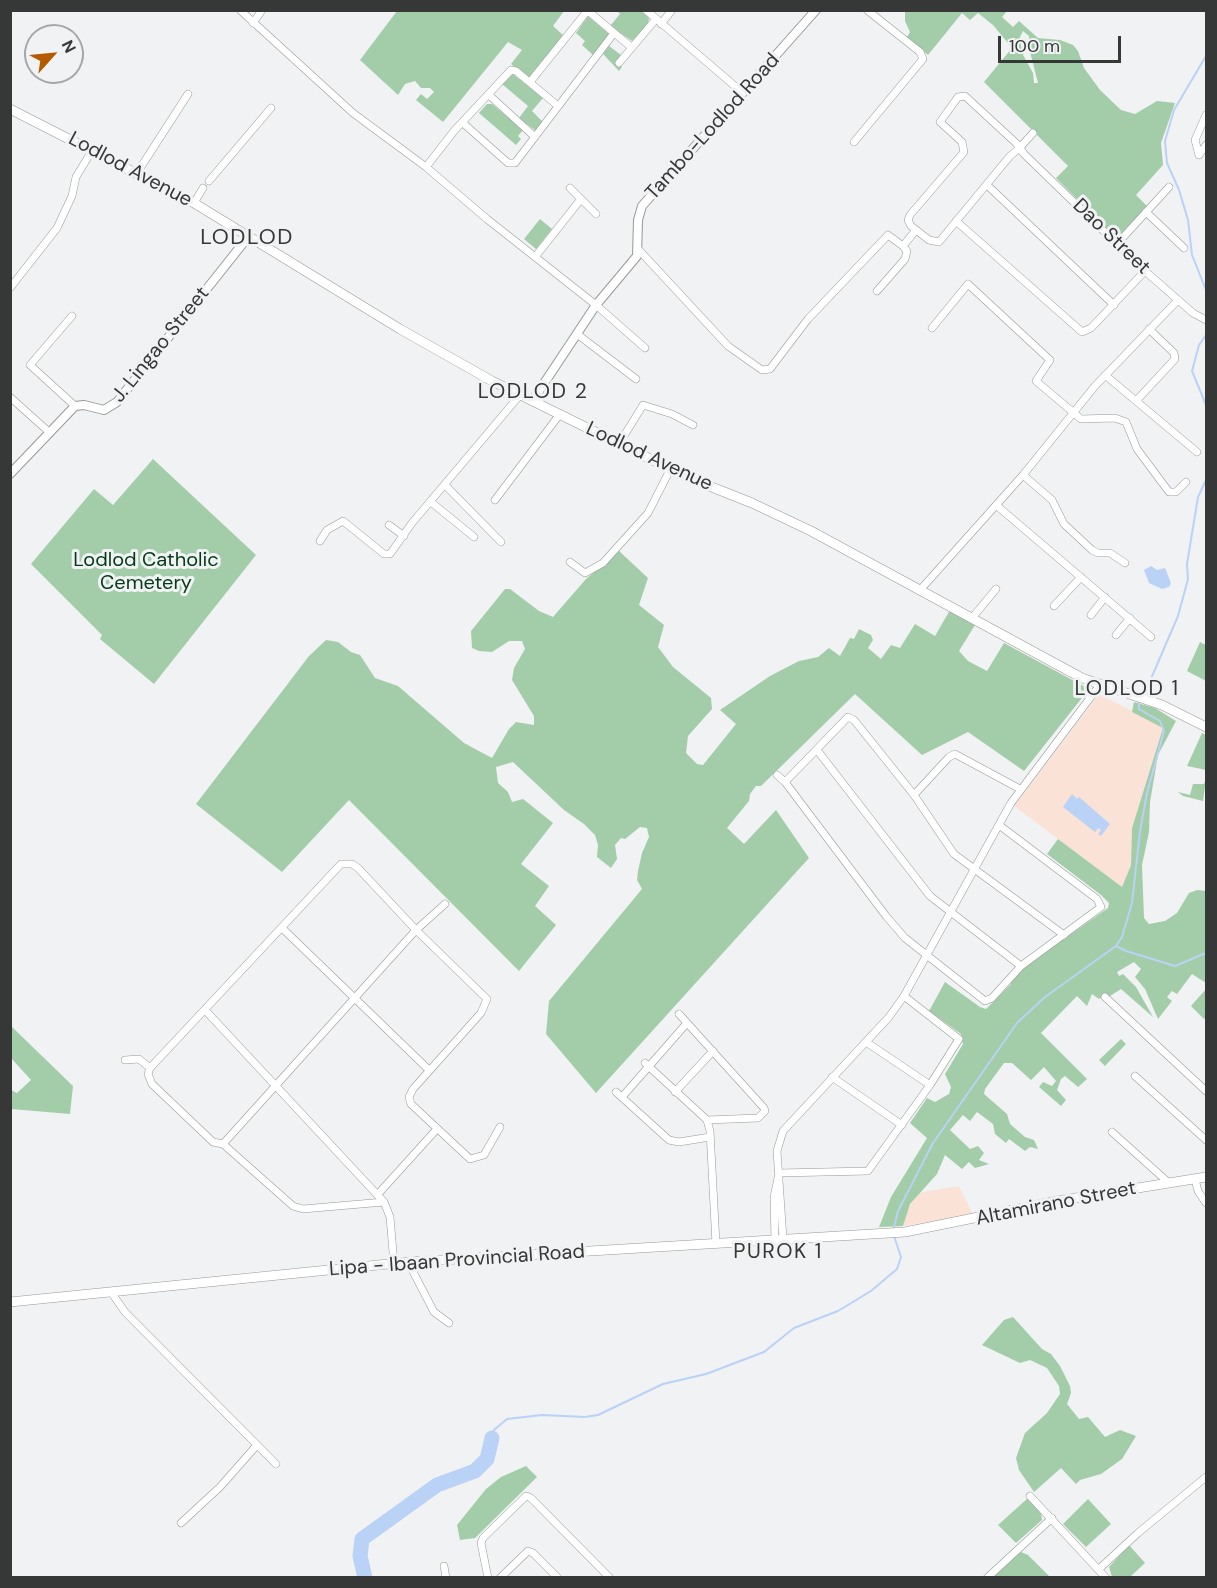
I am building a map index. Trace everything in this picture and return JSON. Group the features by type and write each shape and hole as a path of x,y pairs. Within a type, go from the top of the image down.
{"main road":[{"name":"Lodlod Avenue","path":"10,109 93,149 194,203 400,329 520,395 619,444 811,531 921,589 1062,669 1099,686 1146,700 1206,727"},
{"name":"Altamirano Street","path":"905,1232 1057,1201 1206,1177"},
{"name":"Lipa - Ibaan Provincial Road","path":"10,1302 408,1262 905,1232"}],"street":[{"path":"240,10 352,113 426,167 597,305 645,348"},
{"path":"253,23 262,10"},
{"path":"646,10 743,93"},
{"path":"619,63 631,47 672,10"},
{"name":"Tambo-Lodlod Road","path":"533,400 597,305 637,256 638,220 642,206 816,10"},
{"path":"854,142 923,59 920,52 867,10"},
{"path":"530,82 588,11 631,47"},
{"path":"463,123 511,164 518,160 614,33"},
{"path":"426,167 512,69 558,106"},
{"path":"137,173 188,94"},
{"path":"489,96 536,137"},
{"name":"Dao Street","path":"916,230 908,220 910,215 964,150 962,142 940,122 958,97 966,97 1145,271 1196,316 1206,320"},
{"path":"209,181 271,108"},
{"path":"1206,115 1195,140 1198,154 1206,145"},
{"path":"903,246 916,230 929,240 938,242 1033,133"},
{"path":"10,288 57,228 72,196 76,177 93,149"},
{"path":"987,185 1114,305"},
{"path":"194,203 203,188"},
{"path":"570,188 596,214"},
{"path":"1117,244 1169,188"},
{"path":"535,257 581,199"},
{"path":"1146,213 1184,249"},
{"path":"956,221 1080,331 1089,330 1145,271"},
{"path":"638,249 728,346 762,370 770,369 808,319 888,235 907,251 905,259 877,291"},
{"name":"J. Lingao Street","path":"75,406 84,405 104,410 117,402 248,237"},
{"path":"932,328 968,284 1050,360 1036,381 1074,414 1086,420 1115,418 1124,421 1129,426 1137,449 1158,474 1167,490 1174,493 1186,482"},
{"path":"921,589 1023,475 1105,375 1178,300"},
{"path":"10,474 75,406 30,365 72,316"},
{"path":"1137,400 1175,359 1174,353 1149,329"},
{"path":"577,334 636,379"},
{"path":"1105,375 1197,452"},
{"path":"320,541 327,530 343,521 384,554 392,553 520,395"},
{"path":"10,397 50,432"},
{"path":"619,444 643,405 672,414 693,425"},
{"path":"495,500 560,414"},
{"path":"570,562 585,573 603,563 645,517 671,468"},
{"path":"1023,475 1048,497 1064,524 1092,550 1099,554 1110,553 1125,563"},
{"path":"445,485 501,542"},
{"path":"431,502 474,537"},
{"path":"996,505 1151,637"},
{"path":"389,525 404,536"},
{"path":"1054,606 1082,577"},
{"path":"972,618 996,590"},
{"path":"1091,615 1105,597"},
{"path":"1116,635 1130,618"},
{"path":"779,1240 774,1197 779,1173 777,1151 783,1131 904,996 1020,789 1099,686"},
{"path":"786,782 848,717 854,720 914,795 954,854 1064,935"},
{"path":"817,750 930,896 1021,966"},
{"path":"914,795 949,757 956,754 1020,789"},
{"path":"777,775 786,782 905,938 985,1001 993,998 1021,966 1101,907 1100,902 999,825"},
{"path":"384,1202 296,1207 223,1144 213,1142 152,1084 148,1074 150,1068 338,866 346,862 358,868 416,930 488,999 484,1009 413,1089 409,1100 413,1108 466,1157 474,1160 484,1155 491,1147 500,1127"},
{"path":"223,1144 416,930 445,904"},
{"path":"282,928 429,1070"},
{"path":"779,1173 868,1171 902,1125 959,1039 904,996"},
{"path":"1105,997 1206,1091"},
{"path":"205,1010 278,1085 384,1202 390,1217 394,1264"},
{"path":"679,1014 765,1111 758,1118 707,1120"},
{"path":"687,1023 619,1094 669,1140 679,1142 710,1137"},
{"path":"866,1041 930,1085"},
{"path":"675,1092 713,1051"},
{"path":"125,1060 139,1059 150,1068"},
{"path":"646,1064 707,1120 716,1244"},
{"path":"1135,1076 1206,1140"},
{"path":"832,1077 902,1125"},
{"path":"378,1194 436,1130"},
{"path":"1112,1132 1169,1183"},
{"path":"1195,1179 1197,1188 1206,1203"},
{"path":"408,1262 434,1312 449,1323"},
{"path":"111,1292 125,1312 276,1464"},
{"path":"181,1523 220,1487 256,1445"},
{"path":"1099,1569 1138,1533 1206,1477"},
{"path":"488,1578 482,1540 526,1496 531,1498 610,1578"},
{"path":"1030,1496 1106,1578"},
{"path":"987,1578 1052,1518"},
{"path":"500,1578 528,1551 533,1553 558,1578"},
{"path":"444,1566 446,1578"}],"shaded area":[{"path":"1099,694 1163,727 1132,828 1131,865 1122,887 1014,806"},
{"path":"959,1186 973,1215 903,1226 906,1212 917,1193"}],"green space":[{"path":"397,11 564,11 553,26 563,35 531,77 527,77 511,64 522,50 508,42 443,122 416,100 421,94 427,99 434,92 430,88 421,88 415,81 405,84 398,95 360,60"},
{"path":"617,11 641,11 649,18 648,24 632,41 610,26 620,14"},
{"path":"905,11 1007,11 1002,17 1013,27 1019,21 1038,38 1060,40 1073,45 1078,51 1084,68 1100,90 1121,110 1135,114 1157,101 1175,103 1161,143 1163,165 1136,195 1147,206 1118,236 1110,232 1056,178 1068,166 984,82 1012,48 993,25 978,13 970,20 962,13 928,55 907,37 910,32 905,21","holes":["1023,31 1029,36 1030,52 1038,83 1034,83 1033,73 1022,53 1020,37"]},
{"path":"588,16 609,34 593,55 582,45 585,41 576,33"},
{"path":"609,46 621,55 616,62 622,67 619,71 603,54"},
{"path":"513,74 543,98 532,111 543,122 536,131 519,118 528,106 502,84"},
{"path":"487,104 492,104 523,130 518,136 521,139 516,145 479,113"},
{"path":"540,219 552,229 536,249 524,239"},
{"name":"Lodlod Catholic Cemetery","path":"153,459 256,555 154,684 100,639 102,635 31,564 94,489 113,505"},
{"path":"619,551 648,578 639,605 664,625 658,647 673,667 711,698 712,709 688,736 686,753 697,764 703,765 736,724 720,710 770,676 799,661 818,657 829,648 840,656 850,638 854,639 859,629 871,635 873,640 868,648 881,659 891,645 900,648 915,624 935,636 950,610 975,625 959,651 968,661 987,671 1004,643 1089,689 1024,771 968,732 922,755 855,694 761,786 756,786 750,794 749,801 727,828 744,844 776,810 809,858 596,1093 546,1034 549,1001 642,889 637,880 642,853 649,837 647,828 640,827 625,839 621,838 615,845 617,859 611,868 597,857 598,845 595,835 584,824 564,810 513,762 496,767 498,783 508,792 512,802 523,799 553,823 521,864 549,886 535,906 556,925 519,971 349,800 282,872 196,804 309,656 326,640 338,642 351,652 360,655 375,678 398,686 464,743 492,758 509,729 516,722 534,725 534,716 512,680 514,668 525,649 522,641 509,641 492,652 479,651 472,648 471,631 505,589 510,589 539,611 553,617 586,579"},
{"path":"1200,642 1206,645 1206,681 1187,671"},
{"path":"1134,702 1155,708 1176,721 1158,755 1150,802 1149,832 1142,865 1144,918 1149,924 1165,921 1177,913 1189,893 1197,890 1206,891 1206,983 1192,974 1177,994 1172,991 1167,997 1172,1001 1158,1019 1145,989 1135,977 1141,969 1134,962 1117,972 1119,976 1123,974 1136,987 1153,1017 1121,989 1110,996 1113,1000 1111,1002 1103,996 1099,999 1092,994 1087,1006 1077,996 1041,1033 1087,1079 1078,1087 1065,1076 1061,1079 1057,1090 1066,1100 1061,1106 1039,1087 1043,1082 1052,1086 1056,1081 1044,1067 1031,1080 1012,1063 1004,1063 985,1089 984,1094 1007,1114 1010,1124 1025,1137 1034,1140 1038,1149 1030,1147 1025,1151 1009,1139 1006,1143 995,1134 993,1124 977,1112 970,1121 963,1115 950,1130 970,1149 978,1146 984,1153 979,1160 989,1164 975,1168 969,1162 962,1169 945,1155 937,1174 910,1204 903,1226 879,1227 891,1197 927,1138 910,1123 927,1098 935,1102 949,1094 951,1087 945,1074 963,1044 961,1034 929,1011 945,982 986,1009 1011,984 1009,979 1014,974 1108,908 1109,903 1101,895 1047,854 1058,839 1122,887 1131,865 1132,828 1163,728 1132,712"},
{"path":"1202,733 1206,735 1206,770 1187,766"},
{"path":"1206,779 1203,801 1183,796 1178,792 1190,795 1193,784 1204,784"},
{"path":"1206,989 1206,1017 1204,1019 1191,1006"},
{"path":"11,1026 73,1086 70,1114 11,1109 11,1090 17,1093 31,1080 11,1058"},
{"path":"1121,1039 1126,1044 1105,1066 1099,1060"},
{"path":"1013,1317 1042,1349 1051,1354 1060,1366 1070,1386 1071,1393 1067,1404 1079,1419 1088,1417 1105,1437 1120,1430 1136,1436 1122,1459 1101,1474 1080,1480 1076,1484 1061,1468 1034,1492 1019,1470 1016,1458 1025,1433 1047,1413 1060,1394 1059,1386 1047,1368 1030,1360 1020,1363 982,1345 1004,1320"},
{"path":"526,1466 537,1477 475,1538 460,1540 457,1525 486,1489 501,1477"},
{"path":"1028,1498 1041,1513 1042,1520 1016,1543 998,1525"},
{"path":"1088,1499 1111,1524 1086,1547 1063,1524"},
{"path":"1129,1545 1145,1563 1130,1577 1112,1577 1109,1567"},
{"path":"1021,1552 1028,1555 1050,1577 992,1578"}],"water":[{"path":"1151,566 1157,570 1165,568 1171,583 1169,587 1162,589 1149,583 1144,570"},
{"path":"1072,794 1077,799 1079,797 1110,824 1101,836 1098,834 1101,830 1098,828 1095,832 1063,807"}],"waterway":[{"path":"1206,56 1174,110 1165,141 1167,163 1179,190 1188,220 1192,255 1206,290"},
{"path":"1206,335 1199,345 1192,371 1206,405"},
{"path":"1140,695 1150,681 1178,616 1188,579 1187,564 1198,497 1206,480"},
{"path":"893,1231 898,1211 933,1143 1017,1023 1045,997 1116,946 1122,937 1132,903 1140,831 1147,793 1164,731 1160,721 1139,709 1139,700"},
{"path":"1116,946 1175,966 1206,953"},
{"path":"492,1438 494,1430 507,1419 542,1415 585,1417 598,1415 663,1384 706,1374 764,1352 794,1328 838,1311 871,1291 897,1269 901,1257 894,1236"},
{"path":"365,1578 360,1556 362,1539 437,1485 475,1471 487,1459 492,1438"}],"district":[{"name":"LODLOD","path":"247,238"},
{"name":"LODLOD 2","path":"533,392"},
{"name":"LODLOD 1","path":"1127,689"},
{"name":"PUROK 1","path":"778,1252"}]}
